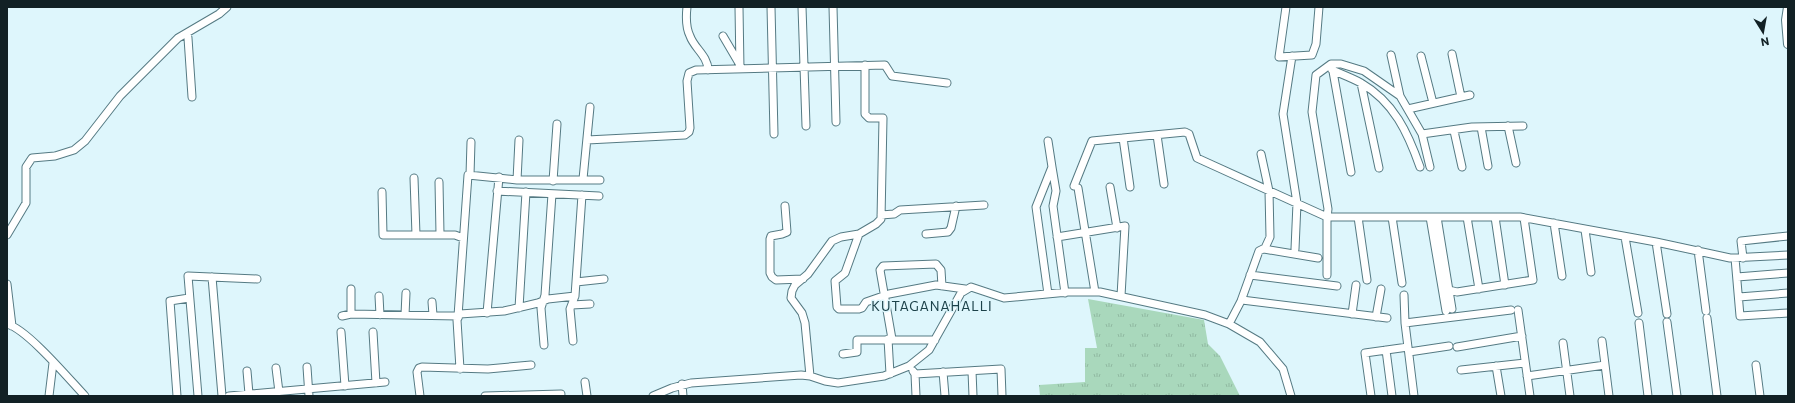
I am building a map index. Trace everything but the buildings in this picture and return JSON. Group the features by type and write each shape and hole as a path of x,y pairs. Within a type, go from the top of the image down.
{"main road":[{"path":"1788,7 1786,20 1788,44"}],"street":[{"path":"7,235 26,203 26,167 32,158 65,154 74,150 85,141 120,96 178,38 219,14 227,7"},
{"path":"687,7 686,15 690,36 704,57 708,65 708,70"},
{"path":"739,7 740,67"},
{"path":"771,7 774,134"},
{"path":"802,7 806,126"},
{"path":"833,7 836,122"},
{"path":"1286,7 1279,57 1312,55 1316,44 1319,7"},
{"path":"187,33 192,97"},
{"path":"723,36 740,67"},
{"path":"1452,54 1461,97"},
{"path":"1392,55 1400,96 1422,134 1430,167"},
{"path":"1292,56 1284,114 1297,203 1295,249"},
{"path":"1421,56 1433,104"},
{"path":"1326,275 1327,202 1312,112 1316,75 1341,64 1364,72 1400,96"},
{"path":"587,140 685,135 689,132 690,128 687,81 689,73 696,70 740,67 772,68 885,65 892,76 947,84"},
{"path":"810,376 805,323 802,313 791,298 792,291 832,241 841,237 859,234 879,222 881,215 883,118 869,118 865,114 865,66"},
{"path":"1332,67 1361,83 1386,101 1396,114 1411,140 1420,167"},
{"path":"1332,67 1351,172"},
{"path":"1361,83 1379,168"},
{"path":"1408,109 1470,95"},
{"path":"583,179 590,107"},
{"path":"553,181 557,124"},
{"path":"1508,126 1516,163"},
{"path":"1422,134 1481,127 1523,126"},
{"path":"1481,127 1488,166"},
{"path":"1454,131 1462,167"},
{"path":"1095,292 1076,187 1092,141 1185,132 1189,134 1198,158 1327,217 1524,218 1739,258 1788,255"},
{"path":"1157,135 1164,184"},
{"path":"1123,138 1130,186"},
{"path":"517,180 519,140"},
{"path":"1048,141 1056,191 1053,206 1065,293"},
{"path":"460,369 458,316 468,175 470,175 471,142"},
{"path":"1229,324 1242,300 1259,251 1264,249 1268,244 1270,237 1269,191 1261,154"},
{"path":"1048,294 1036,207 1052,167"},
{"path":"470,175 517,180 600,180"},
{"path":"487,313 497,191 500,177"},
{"path":"414,178 416,234"},
{"path":"439,182 440,234"},
{"path":"1110,187 1117,228"},
{"path":"497,191 599,196"},
{"path":"382,192 383,235 440,234 455,235 463,238"},
{"path":"519,308 526,192"},
{"path":"544,345 541,308 545,294 552,194"},
{"path":"573,341 570,309 575,296 582,195"},
{"path":"881,215 894,214 900,210 984,205"},
{"path":"785,206 787,232 771,236 770,273 776,280 803,279"},
{"path":"926,234 948,232 951,228 956,206"},
{"path":"1358,217 1367,280"},
{"path":"1392,217 1402,284"},
{"path":"1433,217 1449,290 1449,310 1433,217"},
{"path":"1467,217 1479,289"},
{"path":"1495,217 1505,285"},
{"path":"1449,290 1457,292 1533,280 1524,218"},
{"path":"1554,223 1562,276"},
{"path":"1057,237 1125,226 1121,296"},
{"path":"1585,230 1591,272"},
{"path":"859,234 844,272 836,281 838,308 859,309 862,308 866,302 885,295 942,286 965,289 972,287 1004,298 1095,292 1121,296 1205,315 1229,324 1260,342 1283,369 1291,396"},
{"path":"1788,236 1742,241 1737,277 1740,316 1788,313"},
{"path":"1625,237 1638,313"},
{"path":"1656,242 1667,314"},
{"path":"1264,249 1318,258"},
{"path":"1698,250 1706,310"},
{"path":"890,374 890,339 885,295 880,270 883,266 936,264 941,270 942,286"},
{"path":"1737,277 1788,273"},
{"path":"1250,274 1337,286"},
{"path":"198,396 188,276 257,279"},
{"path":"212,277 222,396"},
{"path":"576,282 604,279"},
{"path":"7,284 9,325 31,340 85,396"},
{"path":"1352,314 1356,285"},
{"path":"351,289 351,314"},
{"path":"653,396 682,384 810,376 825,381 838,382 890,374 910,365 929,350 961,293 965,289"},
{"path":"1376,317 1381,289"},
{"path":"1739,297 1788,292"},
{"path":"405,315 406,293"},
{"path":"1404,295 1405,323 1414,396"},
{"path":"379,296 380,315"},
{"path":"342,316 351,314 458,316 464,313 487,313 519,308 548,299 575,296"},
{"path":"177,396 170,301 189,298"},
{"path":"1242,300 1387,318"},
{"path":"432,302 433,315"},
{"path":"572,305 590,304"},
{"path":"1405,323 1515,310 1522,336 1530,396"},
{"path":"1706,318 1717,396"},
{"path":"1667,322 1677,396"},
{"path":"1639,323 1648,396"},
{"path":"341,332 345,386"},
{"path":"373,332 376,383"},
{"path":"1371,396 1365,353 1386,350 1409,350 1453,346 1522,336"},
{"path":"843,354 857,352 857,340 935,340"},
{"path":"1602,341 1609,396"},
{"path":"1563,343 1570,396"},
{"path":"1386,350 1392,396"},
{"path":"48,396 53,362"},
{"path":"1461,370 1525,363"},
{"path":"420,396 419,368 488,369 531,365"},
{"path":"910,365 915,374 916,396"},
{"path":"1527,376 1605,365"},
{"path":"1756,365 1760,396"},
{"path":"1496,366 1501,396"},
{"path":"307,367 309,392"},
{"path":"276,368 279,392"},
{"path":"915,374 1001,369 1002,396"},
{"path":"247,371 249,394"},
{"path":"972,371 974,396"},
{"path":"943,372 944,396"},
{"path":"229,396 279,392 309,392 345,386 385,382"},
{"path":"585,382 587,396"},
{"path":"682,384 683,396"},
{"path":"485,396 562,394"}],"green space":[{"path":"1088,299 1204,320 1208,344 1220,356 1240,396 1040,396 1039,385 1085,382 1085,348 1097,348"}],"district":[{"name":"KUTAGANAHALLI","path":"932,306"}]}
